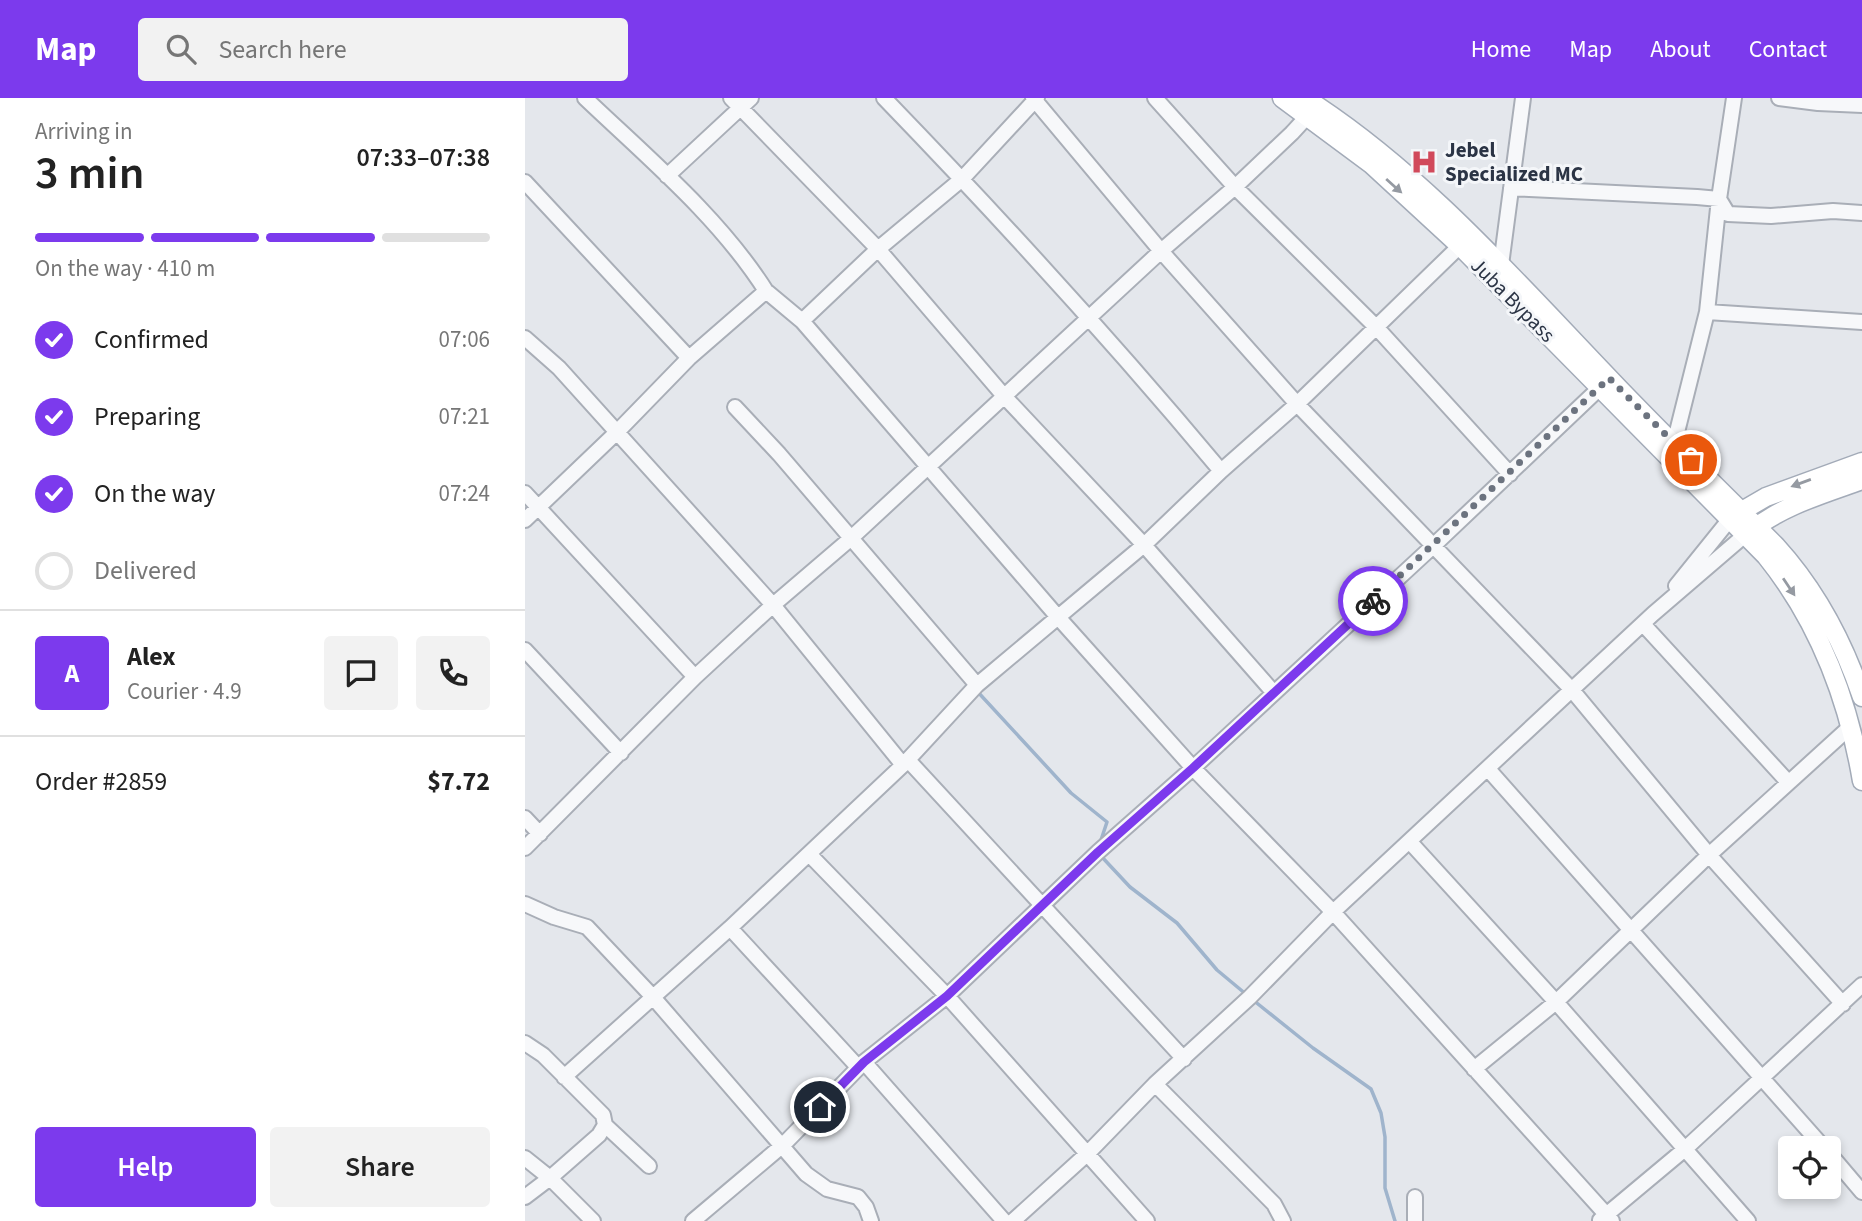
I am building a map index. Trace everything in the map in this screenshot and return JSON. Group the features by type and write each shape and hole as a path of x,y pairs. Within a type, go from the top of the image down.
{"main road":[{"name":"Juba Bypass","path":"1282,98 1312,104 1384,158 1735,514"},
{"name":"Juba Bypass","path":"1465,241 1501,265 1604,383 1674,443 1735,514"},
{"path":"1862,462 1786,489 1735,514 1797,569 1812,589 1842,647 1862,697"},
{"path":"1751,530 1795,504 1862,480"},
{"path":"1751,530 1812,624 1835,676 1862,781"}],"street":[{"path":"585,98 667,176 746,260 766,291 802,321 1193,768 1333,912 1605,1219 1764,1078 1862,985"},
{"path":"884,98 962,179 1155,392 1221,471"},
{"path":"1155,98 1235,187 1377,328 1510,474"},
{"path":"1501,265 1523,98"},
{"path":"1674,443 1707,312 1719,199 1734,98"},
{"path":"1779,98 1862,105"},
{"path":"802,321 878,249 962,179 1035,99 1161,251 1297,404 1572,690 1709,855 1843,1004"},
{"path":"667,176 741,101 878,249 1004,396 1144,545 1274,692"},
{"path":"525,848 695,677 928,467 1161,251 1235,187 1312,104"},
{"path":"525,182 689,358"},
{"path":"1511,188 1719,199"},
{"path":"1719,199 1728,214 1771,216 1833,211 1862,213"},
{"path":"564,1076 730,928 905,763 977,684 1144,545 1221,471 1297,404 1465,241"},
{"path":"525,520 689,358 766,291"},
{"path":"1707,312 1862,322"},
{"path":"525,338 559,368 773,605 905,763 1043,906 1184,1059"},
{"path":"695,1221 783,1145 861,1065 947,996 1098,852 1432,547 1604,383"},
{"path":"735,407 977,684"},
{"path":"525,493 695,677"},
{"path":"1648,619 1735,514"},
{"path":"1013,1221 1088,1153 1155,1084 1184,1059 1333,912 1648,619 1751,530"},
{"path":"1648,619 1789,782"},
{"path":"525,650 621,753"},
{"path":"1474,1069 1556,1002 1709,855 1850,727"},
{"path":"1488,769 1814,1136"},
{"path":"525,818 540,834"},
{"path":"1410,842 1556,1002 1748,1221"},
{"path":"809,854 947,996 1147,1221"},
{"path":"525,904 554,917 587,927 652,996 815,1183 858,1198 866,1207 871,1221"},
{"path":"730,928 861,1065 1004,1221"},
{"path":"525,1043 543,1055 603,1115 605,1125 649,1166"},
{"path":"1155,1084 1275,1204 1284,1220"},
{"path":"525,1197 599,1135 605,1125"},
{"path":"525,1158 550,1178 593,1221"},
{"path":"1841,1167 1862,1192"},
{"path":"1415,1197 1415,1221"}],"waterway":[{"path":"976,690 1071,793 1107,822 1100,843"},
{"path":"1101,856 1130,887 1177,923 1217,970 1247,995"},
{"path":"1253,1000 1313,1048 1371,1089 1381,1113 1385,1137 1385,1188 1395,1221"}],"way so far":[{"path":"1373,601 1609,378 1691,460"}],"place":[{"name":"Jebel Specialized MC","path":"1424,162"}],"route":[{"path":"820,1107 864,1062 947,996 1098,852 1373,601"}]}
